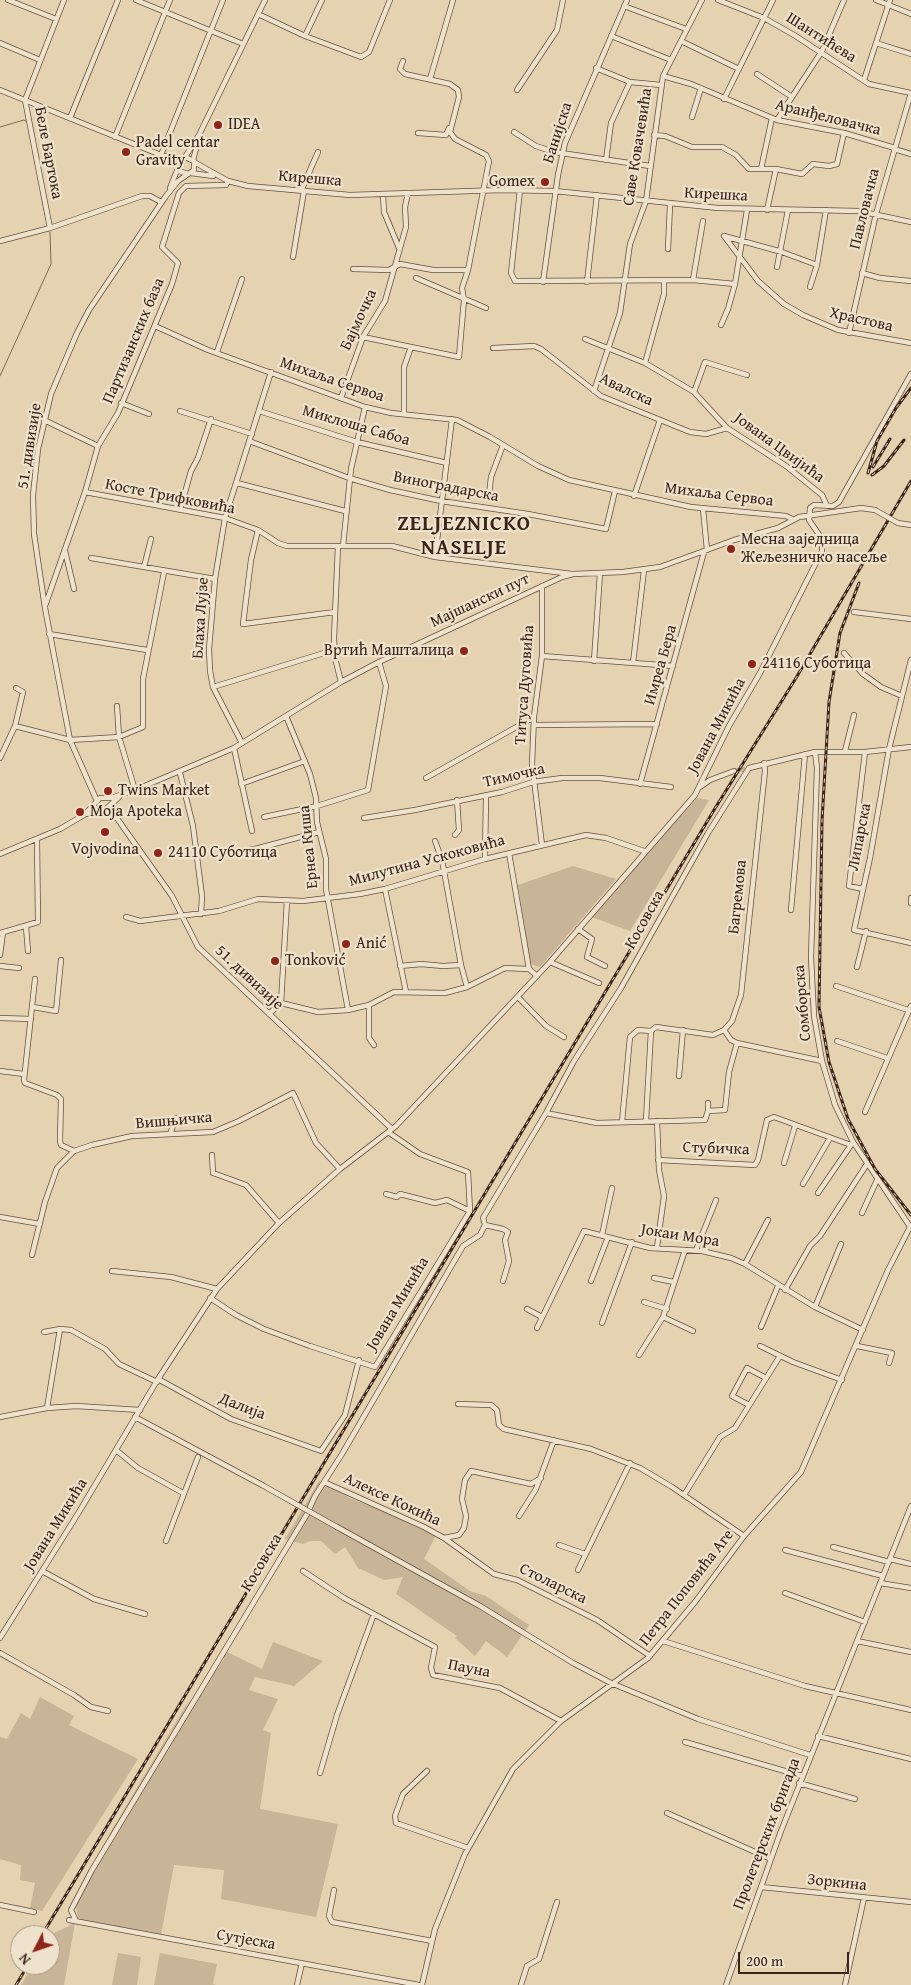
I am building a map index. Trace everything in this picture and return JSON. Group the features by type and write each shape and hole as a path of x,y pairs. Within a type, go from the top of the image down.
{"street":[{"path":"8,0 56,20"},
{"name":"Беле Бартока","path":"50,228 25,100 64,0"},
{"path":"70,118 118,0"},
{"path":"136,0 243,44"},
{"path":"115,137 170,0"},
{"path":"161,155 223,0"},
{"path":"178,167 199,136 265,0"},
{"path":"305,36 322,0"},
{"path":"258,14 352,56 366,56 390,0"},
{"path":"430,79 453,0"},
{"path":"517,90 558,30 563,0"},
{"name":"Банијска","path":"543,282 555,191 563,153 596,68 627,0"},
{"name":"Саве Ковачевића","path":"594,391 620,313 630,244 646,201 663,76 702,0"},
{"name":"Шантићева","path":"718,0 764,18 822,51 869,84 911,93"},
{"path":"724,99 773,0"},
{"path":"761,169 774,119 792,97 822,51 844,0"},
{"path":"876,0 911,14"},
{"path":"864,80 890,0"},
{"path":"624,6 686,29"},
{"path":"610,36 671,60"},
{"path":"680,41 739,69"},
{"path":"0,43 40,60"},
{"path":"876,43 911,54"},
{"path":"402,61 401,72 455,86 458,90 458,97 449,128 449,136"},
{"path":"596,68 630,82 661,85"},
{"path":"757,74 792,97"},
{"name":"Аранђеловачка","path":"663,76 701,88 774,119 844,133 911,154"},
{"path":"606,160 611,123 630,82"},
{"path":"692,117 701,88"},
{"path":"0,90 161,155 194,161"},
{"name":"Павловачка","path":"849,333 876,214 911,93"},
{"path":"514,132 544,150 650,166"},
{"path":"363,337 459,357 464,300 462,288 468,270 484,190 488,158 449,136 418,133"},
{"path":"654,135 665,136 692,147 722,147 736,155 749,169 776,169 802,174 813,164 834,166 838,160 844,133"},
{"path":"161,155 178,167 182,173 189,174 194,168 199,136"},
{"path":"293,258 303,191 318,152"},
{"name":"Кирешка","path":"194,161 219,177 248,186 350,195 484,190 555,191 670,205 747,210 826,210 876,214 911,222"},
{"name":"51. дивизије","path":"166,196 178,167"},
{"path":"767,210 776,169"},
{"name":"Кирешка","path":"189,174 219,177"},
{"name":"51. дивизије","path":"118,822 101,810 70,740 49,634 34,534 33,495 38,449 44,420 60,371 89,310 161,202 178,181 189,174"},
{"name":"Партизанских база","path":"45,608 85,492 98,446 118,413 166,303 178,267 176,259 162,247 179,194 186,186 226,185 228,181"},
{"path":"520,190 512,278 519,282 693,280 735,284"},
{"name":"Бајмочка","path":"341,398 363,337 384,301 406,227 405,207 408,193"},
{"path":"383,195 384,212 399,249"},
{"path":"586,282 597,195"},
{"path":"0,241 50,228 142,196 150,196 161,202"},
{"path":"668,249 670,205"},
{"path":"721,325 735,284 744,240 747,210"},
{"path":"777,267 782,252 788,210"},
{"path":"810,288 817,265 826,210"},
{"path":"693,280 703,221"},
{"name":"Храстова","path":"744,240 724,236 758,281 784,304 816,321 849,333 911,343"},
{"path":"744,240 817,265"},
{"path":"353,269 393,269 400,264 434,270 468,270"},
{"path":"862,273 880,278 911,281"},
{"path":"416,278 486,308"},
{"path":"217,352 242,279"},
{"path":"645,363 664,294 664,281"},
{"name":"Михаља Сервоа","path":"155,326 217,352 364,407 404,414 452,419 465,424 554,474 634,496 703,509 786,516 792,519"},
{"name":"Јована Цвијића","path":"585,339 645,363 694,392 727,428 786,466 822,495 827,506"},
{"name":"Авалска","path":"493,348 534,346 541,349 594,391 612,401 698,434 727,428"},
{"path":"404,414 404,367 411,347"},
{"path":"694,392 706,362 747,375"},
{"name":"Блаха Лујзе","path":"242,743 213,687 209,660 215,579 225,518 271,372"},
{"path":"809,516 813,505 827,506 836,504 844,496 911,374"},
{"path":"121,403 149,414"},
{"path":"341,682 334,650 340,546 350,478 364,407"},
{"path":"180,411 211,419 252,434"},
{"name":"Миклоша Сабоа","path":"259,411 357,442 447,463"},
{"path":"180,510 191,471 198,458 211,419"},
{"path":"435,557 452,419"},
{"path":"44,420 98,446"},
{"path":"634,496 660,420"},
{"name":"Виноградарска","path":"250,441 350,478 441,501 535,515 606,529 615,491"},
{"path":"489,495 492,478 503,445"},
{"path":"237,483 345,511"},
{"name":"Косте Трифковића","path":"85,492 225,518 258,530 278,543 287,546 392,546 435,557 573,574"},
{"name":"Мајшански пут","path":"97,801 135,790 180,773 234,748 341,682 379,662 542,586 573,574 644,570 675,562 778,528 792,519 861,508 874,510 898,523 911,525"},
{"path":"703,509 706,551"},
{"name":"Јована Микића","path":"0,1638 157,1381 217,1289 279,1223 340,1169 390,1131 538,976 697,790 760,673 822,551 822,539 809,520 809,516"},
{"path":"258,530 249,568 243,624 335,612"},
{"path":"144,567 151,539"},
{"path":"65,551 74,588"},
{"name":"Имреа Бера","path":"640,784 706,551"},
{"path":"91,558 164,572 215,579"},
{"path":"634,663 644,570"},
{"path":"14,726 70,740 120,737 145,725 142,691 147,650 153,632 164,572"},
{"path":"594,661 600,573"},
{"name":"Титуса Дуговића","path":"542,586 542,656 534,717 533,782 542,845"},
{"path":"854,612 911,619"},
{"path":"49,634 147,650"},
{"path":"213,687 334,650"},
{"path":"844,653 863,674 881,687 902,696"},
{"path":"542,656 673,666"},
{"name":"Липарска","path":"866,932 854,930 889,749 911,660"},
{"path":"264,816 317,806 368,790 386,686 379,662"},
{"path":"0,758 14,726 24,692 16,688"},
{"path":"904,690 911,691"},
{"path":"117,706 120,737 135,790"},
{"path":"845,751 854,715"},
{"name":"Ернеа Киша","path":"286,716 314,787 317,806 316,816 326,858 328,899 348,1010"},
{"path":"426,778 534,717"},
{"path":"534,725 657,724"},
{"name":"Косовска","path":"76,1922 71,1910 92,1870 173,1733 228,1647 234,1631 307,1514 463,1246 480,1236 485,1224 482,1218 546,1113 574,1061 621,988 694,858 749,768 815,752 865,752 911,747"},
{"path":"234,748 252,831"},
{"name":"Сомборска","path":"815,752 817,768 811,957 814,1016 822,1061 835,1105 852,1144 911,1227"},
{"path":"863,889 849,886 865,752"},
{"path":"791,910 805,754"},
{"path":"241,784 305,761"},
{"name":"Багремова","path":"724,1030 732,1021 741,994 766,771 764,763"},
{"path":"697,790 710,780 734,772"},
{"path":"180,773 190,810 202,896 201,914"},
{"path":"703,776 710,780"},
{"name":"Тимочка","path":"364,818 486,795 533,782 583,777 671,788"},
{"name":"51. дивизије","path":"90,785 105,798 118,822 160,878 183,915 198,947 390,1131"},
{"name":"Мајшански пут","path":"101,810 109,806 122,794"},
{"path":"485,859 486,795"},
{"path":"455,835 459,830 457,800"},
{"path":"84,815 97,801"},
{"path":"0,854 60,829 84,815 101,810"},
{"path":"220,854 255,849 320,832"},
{"name":"Милутина Ускоковића","path":"126,917 140,921 201,914 219,911 258,899 287,902 328,899 385,889 485,859 542,845 596,835 644,852"},
{"path":"0,955 1,932 26,927 38,922 37,839"},
{"path":"435,841 444,872 460,965 467,987"},
{"path":"509,853 528,969"},
{"path":"385,889 406,992"},
{"path":"269,1014 281,1003 287,902"},
{"path":"26,927 28,951"},
{"path":"578,929 592,939 587,957 605,966"},
{"path":"857,967 866,932 911,943"},
{"path":"33,1007 56,1010 61,960"},
{"path":"550,962 599,983"},
{"path":"400,966 421,964 460,965"},
{"path":"0,966 19,968"},
{"path":"281,1003 314,1012 348,1010 369,1005 388,993 436,994 467,987 501,969 528,969 538,976"},
{"path":"32,1255 57,1168 74,1151 61,1145 60,1141 61,1099 57,1095 25,1083 24,1074 35,979"},
{"path":"836,986 910,1008 865,1112"},
{"path":"518,997 546,1026 564,1037"},
{"path":"369,1005 369,1038 374,1045"},
{"path":"0,1018 31,1019"},
{"path":"646,1120 652,1031 656,1027 713,1036 724,1030 731,1040 737,1043 822,1061"},
{"path":"622,1122 630,1037 638,1030 652,1031"},
{"path":"679,1076 683,1030"},
{"path":"837,1041 887,1058"},
{"path":"708,1111 725,1110 729,1072 737,1043"},
{"path":"0,1071 24,1074"},
{"name":"Вишњичка","path":"74,1151 116,1139 213,1132 227,1127 293,1093 316,1143 340,1169"},
{"path":"546,1113 597,1123 646,1120 705,1120 708,1103"},
{"name":"Стубичка","path":"658,1160 755,1165 758,1160 767,1120 774,1117 795,1126 852,1144"},
{"path":"170,1134 176,1118"},
{"path":"657,1121 658,1160 664,1196 657,1247"},
{"path":"784,1163 795,1126"},
{"path":"386,1194 397,1197 400,1194 435,1203 447,1200 470,1211 468,1172 420,1154 390,1131"},
{"path":"803,1184 830,1138"},
{"path":"818,1193 852,1144"},
{"path":"212,1155 213,1172 246,1185 279,1223"},
{"path":"785,1290 810,1246 825,1229 867,1164"},
{"path":"862,1213 877,1180"},
{"path":"602,1236 612,1188"},
{"path":"696,1250 716,1200"},
{"name":"Јована Микића","path":"210,1298 264,1328 310,1346 359,1360 375,1367 470,1211"},
{"path":"0,1218 40,1224"},
{"path":"745,1264 768,1220"},
{"path":"485,1224 503,1228 508,1232 505,1240 509,1260 503,1281"},
{"name":"Петра Поповића Аге","path":"420,1985 435,1929 468,1848 513,1769 561,1721 650,1656 709,1584 744,1536 801,1472 857,1346 888,1270 911,1227"},
{"name":"Јокаи Мора","path":"537,1328 581,1233 584,1231 657,1247 720,1254 745,1264 814,1307 863,1330"},
{"path":"591,1281 608,1237"},
{"path":"602,1323 632,1242"},
{"path":"814,1307 841,1244"},
{"path":"639,1355 667,1309 685,1250"},
{"path":"112,1271 172,1277 217,1289"},
{"path":"654,1278 674,1282"},
{"path":"761,1327 778,1286"},
{"path":"644,1302 667,1309"},
{"path":"527,1309 542,1317"},
{"path":"663,1317 693,1332"},
{"path":"44,1332 60,1329 47,1408"},
{"name":"Далија","path":"60,1329 71,1330 105,1349 119,1364 231,1419 321,1451 345,1415 359,1360"},
{"path":"760,1346 780,1356 842,1380"},
{"path":"857,1346 892,1353 889,1363"},
{"path":"684,1495 720,1437 735,1428 780,1356"},
{"path":"749,1405 732,1396 747,1368 766,1378"},
{"path":"458,1404 491,1406 497,1410 501,1428 591,1449 630,1463 684,1495 744,1536"},
{"path":"0,1416 47,1408 76,1406 140,1410"},
{"path":"135,1417 480,1606 574,1664 611,1684 698,1718 810,1755"},
{"path":"519,1516 541,1478 554,1440"},
{"path":"116,1450 138,1468 183,1493"},
{"path":"166,1541 198,1457"},
{"path":"578,1570 630,1463"},
{"name":"Алексе Кокића","path":"324,1482 444,1538 459,1534 464,1528 466,1516 462,1498 465,1480 471,1471 531,1484 541,1478"},
{"name":"Пролетерских бригада","path":"726,1985 810,1755 911,1506"},
{"name":"Столарска","path":"444,1538 494,1574 517,1580 597,1620 650,1656"},
{"path":"559,1546 585,1554"},
{"path":"833,1547 889,1561 911,1564"},
{"path":"785,1550 883,1576"},
{"path":"42,1571 94,1599 145,1614"},
{"name":"Пауна","path":"303,1571 344,1598 435,1647 431,1668 433,1675 500,1688 561,1721"},
{"path":"880,1583 911,1588"},
{"path":"785,1593 865,1622"},
{"path":"320,1773 336,1715 374,1614"},
{"path":"663,1641 836,1693 911,1710"},
{"path":"857,1641 911,1652"},
{"path":"0,1653 74,1694 91,1707 108,1710"},
{"path":"818,1736 911,1759"},
{"path":"684,1742 802,1776"},
{"path":"427,1772 403,1794 395,1821 406,1828 468,1848"},
{"path":"800,1783 856,1799"},
{"path":"666,1813 771,1859"},
{"name":"Зоркина","path":"761,1887 911,1902"},
{"path":"334,1890 329,1916 332,1922 432,1942"},
{"path":"845,1985 864,1898"},
{"path":"521,1985 527,1966 539,1959 558,1902"},
{"path":"0,1905 34,1912"},
{"name":"Сутјеска","path":"69,1920 420,1985"},
{"path":"297,1985 302,1963"}],"shaded area":[{"path":"697,798 709,800 630,931 589,916"},
{"path":"573,866 616,879 540,967 530,964 518,885"},
{"path":"319,1481 352,1499 402,1518 436,1535 424,1559 470,1591 486,1596 529,1625 507,1657 486,1641 475,1656 455,1638 457,1636 396,1594 403,1577 384,1580 358,1568 345,1547 335,1554 321,1541 310,1541 303,1544 285,1539"},
{"path":"273,1642 323,1661 294,1686 255,1677 249,1690 278,1699 263,1730 271,1733 260,1809 338,1824 316,1917 221,1899 224,1870 174,1865 161,1935 78,1920 76,1906 88,1875 110,1833 185,1707 224,1660 221,1649 262,1669"},
{"path":"40,1697 74,1716 69,1725 138,1759 42,1911 30,1908 35,1883 20,1880 21,1865 0,1859 0,1737 7,1739 21,1713 30,1719"},
{"path":"75,1923 64,1985 21,1985 27,1975 60,1975 60,1930"},
{"path":"118,1953 141,1957 137,1985 112,1985"},
{"path":"160,1953 217,1964 213,1984 216,1985 154,1985"}],"waterway":[{"path":"0,127 24,120 27,122"},
{"path":"43,204 47,223"},
{"path":"0,376 51,264 50,232"}],"tunnel":[{"path":"734,771 749,768"}],"railway":[{"path":"868,473 877,441 896,408 911,388"},
{"path":"873,467 890,439"},
{"path":"872,475 884,466 904,440"},
{"path":"48,1925 714,810 796,678 911,481"},
{"path":"859,583 840,633 829,702 822,821 819,1007 829,1062 848,1119 875,1169 911,1215"},
{"path":"16,1985 22,1975"}],"place":[{"name":"IDEA","path":"218,125"},
{"name":"Padel centar Gravity","path":"126,152"},
{"name":"Gomex","path":"545,182"},
{"name":"Месна заједница Жељезничко насеље","path":"731,549"},
{"name":"Вртић Машталица","path":"464,651"},
{"name":"24116 Суботица","path":"752,664"},
{"name":"Twins Market","path":"108,791"},
{"name":"Moja Apoteka","path":"80,812"},
{"name":"Vojvodina","path":"105,832"},
{"name":"24110 Суботица","path":"158,853"},
{"name":"Anić","path":"346,944"},
{"name":"Tonković","path":"275,961"}],"district":[{"name":"ZELJEZNICKO NASELJE","path":"464,537"}]}
